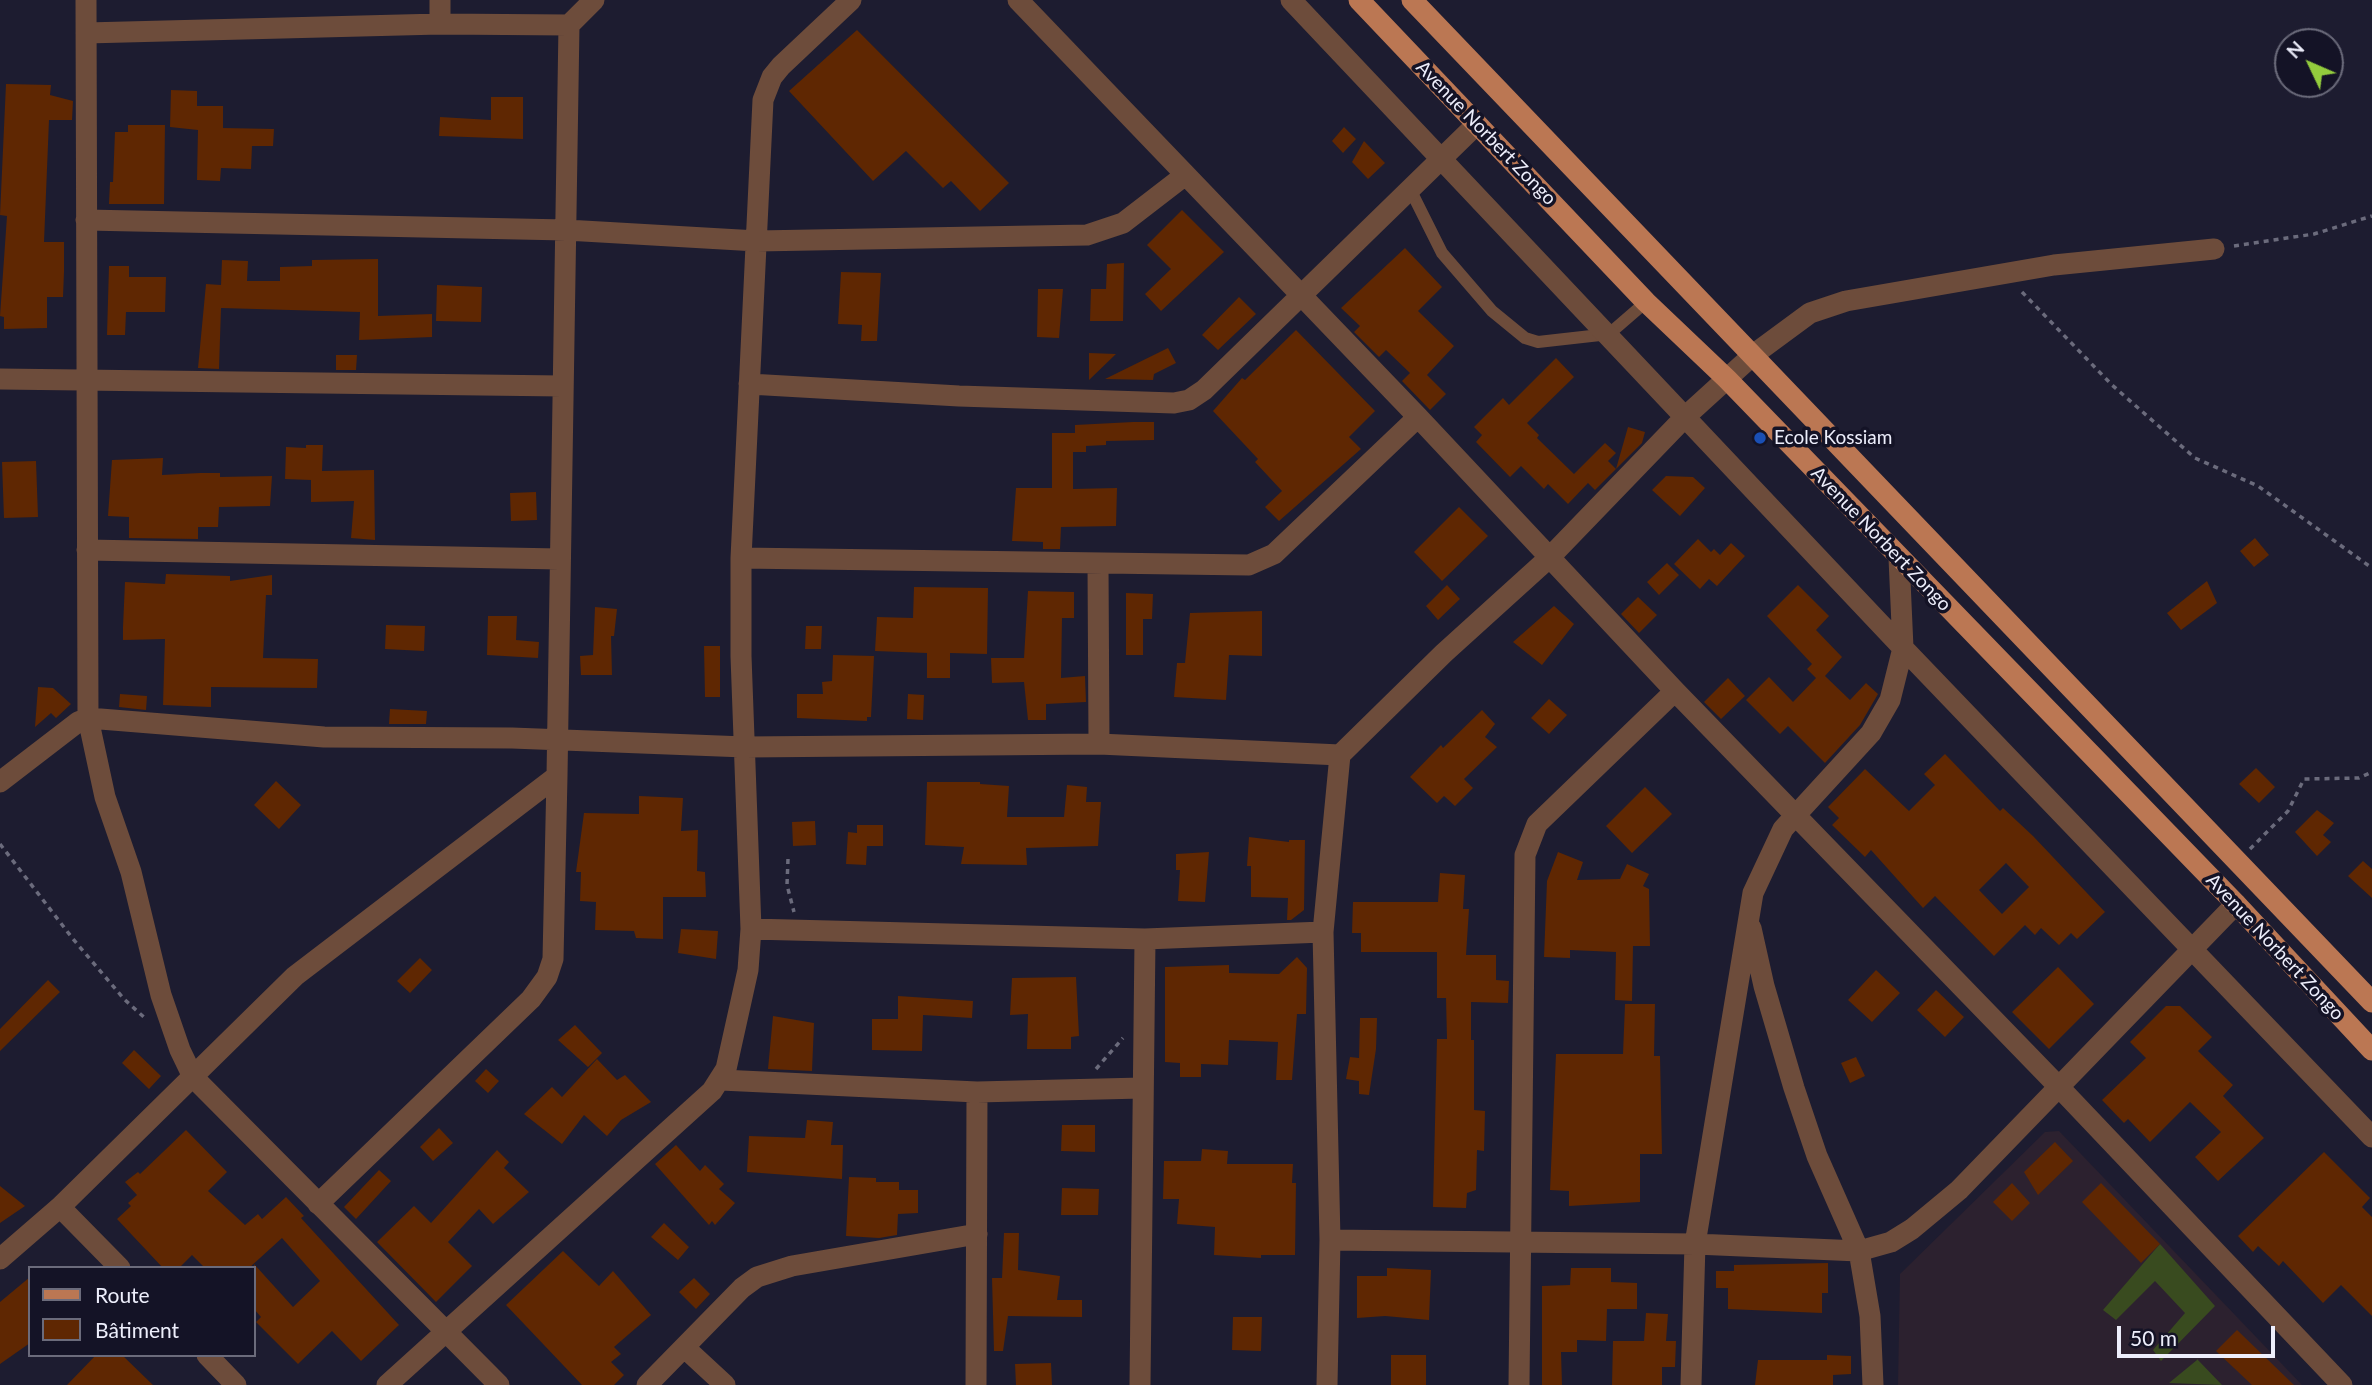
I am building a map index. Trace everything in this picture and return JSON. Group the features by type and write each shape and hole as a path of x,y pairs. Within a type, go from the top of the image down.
{"main road":[{"name":"Avenue Norbert Zongo","path":"1359,0 1646,302 1727,379 2236,904 2372,1050"},
{"name":"Avenue Norbert Zongo","path":"1412,0 2372,1002"}],"street":[{"path":"86,0 88,718 104,797 131,872 161,995 180,1050 193,1077 499,1385"},
{"path":"440,0 440,24"},
{"path":"318,1204 531,999 547,977 553,959 569,25 594,0"},
{"path":"387,1385 720,1080 733,1044 748,970 751,929 741,656 741,558 763,100 768,86 781,66 851,0"},
{"path":"1018,0 1418,417 1794,816 2060,1087 2342,1385"},
{"path":"1291,0 1903,648 2372,1137"},
{"path":"86,33 440,24 569,25"},
{"path":"749,384 959,396 1181,402 1204,390 1477,124"},
{"path":"86,220 566,230 757,241 1087,234 1124,223 1184,176"},
{"path":"1327,1385 1330,1240 1323,932 1340,755 1444,653 1549,557 1686,416 1753,355 1810,313 1846,301 2054,265 2214,249"},
{"path":"0,379 562,386"},
{"path":"741,558 1234,566 1258,563 1274,554 1418,417"},
{"path":"87,550 559,559"},
{"path":"1691,1385 1695,1244 1748,916 1763,869 1783,829 1871,733 1890,700 1903,648 1899,558"},
{"path":"1098,564 1100,744"},
{"path":"1519,1385 1524,875 1530,838 1543,818 1675,691"},
{"path":"0,782 78,722 88,718 324,737 556,740 746,747 1100,744 1340,755"},
{"path":"0,1259 60,1207 295,976 557,776"},
{"path":"1330,1240 1695,1244 1858,1251 1891,1242 1939,1208 2236,904"},
{"path":"1748,916 1770,1008 1794,1088 1817,1156 1858,1251 1870,1317 1873,1385"},
{"path":"751,929 1145,939 1323,932"},
{"path":"1140,1385 1145,939"},
{"path":"720,1080 977,1093 1142,1088"},
{"path":"976,1385 977,1093"},
{"path":"60,1207 118,1266"},
{"path":"647,1385 742,1288 769,1272 977,1234"},
{"path":"685,1348 725,1385"},
{"path":"209,1357 236,1385"}],"lane":[{"path":"1410,189 1442,253 1492,311 1525,338 1538,342 1609,334 1646,302"}],"path":[{"path":"2214,249 2314,234 2372,216"},
{"path":"2004,274 2112,385 2195,458 2258,486 2372,568"},
{"path":"2238,861 2288,811 2304,779 2358,778 2372,772"},
{"path":"0,844 124,999 152,1024"},
{"path":"788,859 787,885 795,931"},
{"path":"1079,1090 1144,1014"}],"shaded area":[{"path":"2059,1131 2302,1385 1898,1385 1900,1274 2045,1132"}],"green space":[{"path":"2160,1244 2215,1306 2161,1361 2153,1350 2185,1313 2155,1281 2116,1320 2103,1310"},
{"path":"2197,1360 2222,1385 2169,1383"}],"building":[{"path":"857,30 1009,183 980,211 951,181 943,188 906,151 873,181 789,91"},
{"path":"6,84 51,85 50,95 73,101 72,120 49,120 44,242 64,242 64,272 63,297 47,297 47,328 4,329 4,317 0,316 7,216 0,215"},
{"path":"171,90 197,91 197,106 223,106 223,128 274,129 273,146 252,146 251,169 221,168 220,181 197,180 198,130 170,127"},
{"path":"491,97 523,97 523,139 439,136 440,117 491,120"},
{"path":"128,125 165,125 164,204 109,204 110,182 113,182 115,132 128,132"},
{"path":"1344,127 1356,139 1343,153 1332,141"},
{"path":"1364,141 1385,163 1368,179 1352,162"},
{"path":"1182,210 1224,252 1161,311 1145,294 1171,269 1147,245"},
{"path":"1405,248 1442,287 1418,311 1454,346 1427,375 1446,394 1430,410 1402,381 1410,373 1386,350 1379,357 1354,332 1360,326 1341,308"},
{"path":"378,259 378,316 432,314 432,337 359,340 360,312 221,308 219,369 198,368 206,284 221,285 222,260 248,261 247,281 280,281 280,267 312,266 312,260"},
{"path":"1124,263 1123,321 1090,321 1091,289 1106,289 1107,264"},
{"path":"109,266 129,266 129,277 166,277 165,312 126,312 125,335 107,335"},
{"path":"841,272 881,273 877,341 861,341 862,325 838,324"},
{"path":"437,285 482,287 481,322 436,321"},
{"path":"1038,289 1063,289 1059,338 1037,337"},
{"path":"1239,297 1256,314 1218,350 1202,335"},
{"path":"1296,330 1375,411 1349,437 1361,449 1279,521 1265,507 1282,491 1255,462 1258,459 1213,411 1242,378 1245,380"},
{"path":"1168,348 1176,363 1154,374 1153,380 1105,379"},
{"path":"1089,353 1116,354 1089,380"},
{"path":"336,355 357,355 356,370 336,370"},
{"path":"1556,358 1574,377 1527,423 1539,435 1537,438 1574,474 1605,443 1616,453 1608,461 1616,469 1595,490 1588,483 1568,504 1548,484 1544,489 1521,466 1510,477 1476,442 1482,435 1474,427 1503,398 1509,405"},
{"path":"1154,422 1154,440 1106,441 1106,445 1086,446 1086,452 1073,452 1073,489 1117,488 1116,526 1061,527 1060,549 1043,549 1043,542 1012,541 1016,488 1052,488 1052,433 1075,433 1075,425"},
{"path":"1628,427 1645,432 1642,443 1616,469"},
{"path":"306,445 323,445 322,471 374,470 375,540 351,538 354,501 311,502 311,480 285,479 286,447 306,448"},
{"path":"163,458 162,475 220,473 220,477 272,476 270,506 219,507 218,527 198,527 198,539 129,538 129,517 108,516 112,460"},
{"path":"36,461 38,517 4,518 2,462"},
{"path":"1666,476 1693,477 1705,488 1680,516 1652,490"},
{"path":"536,492 537,520 511,521 510,493"},
{"path":"1459,507 1488,536 1442,581 1414,552"},
{"path":"2255,538 2269,555 2254,567 2240,551"},
{"path":"1698,539 1711,552 1714,549 1720,555 1731,543 1745,556 1717,586 1709,579 1700,589 1674,564"},
{"path":"1667,563 1679,575 1659,595 1647,582"},
{"path":"166,574 230,576 230,581 272,575 272,595 266,595 263,658 318,659 317,688 211,687 211,707 163,705 165,639 123,640 123,627 125,582 165,584"},
{"path":"2207,581 2217,603 2181,630 2167,613"},
{"path":"1447,585 1460,599 1438,620 1426,606"},
{"path":"1798,585 1829,616 1816,630 1842,657 1825,676 1850,700 1866,683 1878,694 1860,725 1825,763 1788,726 1780,734 1746,700 1769,677 1793,702 1816,678 1807,669 1812,664 1767,616"},
{"path":"914,587 988,588 987,654 950,653 950,678 927,678 927,653 875,651 877,617 913,618"},
{"path":"1028,591 1074,592 1074,618 1062,618 1061,678 1085,676 1086,702 1046,704 1046,720 1028,720 1024,682 992,683 991,658 1024,658"},
{"path":"1126,593 1153,594 1152,619 1143,619 1143,655 1126,655"},
{"path":"1638,597 1657,615 1639,633 1621,614"},
{"path":"1554,606 1574,624 1542,665 1513,642"},
{"path":"595,607 617,609 614,636 611,636 612,675 581,675 580,656 593,655"},
{"path":"1262,611 1262,656 1229,655 1226,700 1174,697 1177,663 1185,663 1190,613"},
{"path":"488,616 517,616 516,640 539,642 538,658 487,655"},
{"path":"386,625 425,626 424,651 385,649"},
{"path":"806,626 822,626 821,649 805,649"},
{"path":"704,646 720,646 720,697 705,697"},
{"path":"833,655 874,656 871,717 867,717 867,721 797,718 797,694 823,694 822,682 832,681"},
{"path":"1728,678 1745,696 1721,719 1704,702"},
{"path":"38,687 53,688 71,704 56,718 51,713 35,727"},
{"path":"120,694 147,696 146,710 119,707"},
{"path":"908,694 924,695 923,720 907,719"},
{"path":"1549,699 1567,715 1549,734 1531,718"},
{"path":"390,709 427,711 426,724 389,724"},
{"path":"1482,710 1495,724 1485,737 1497,747 1464,779 1473,788 1455,806 1444,796 1437,803 1410,777 1441,745 1443,748"},
{"path":"1945,754 2000,811 2003,808 2033,836 2105,912 2077,939 2071,933 2059,945 2041,928 2035,935 2025,925 1994,956 1935,896 1923,908 1871,850 1865,857 1832,825 1839,818 1828,807 1865,769 1909,811 1935,785 1924,774","holes":["2006,863 2029,887 2002,914 1979,890"]},
{"path":"2256,768 2275,787 2259,803 2239,784"},
{"path":"276,781 301,805 279,829 254,805"},
{"path":"927,782 980,782 1009,786 1007,817 1064,817 1067,785 1087,787 1086,802 1101,802 1098,846 1026,848 1027,865 961,864 964,847 925,845"},
{"path":"1645,787 1672,814 1632,853 1606,826"},
{"path":"639,796 683,798 681,831 698,830 697,871 705,872 706,897 663,897 663,939 636,938 634,931 595,930 596,902 580,901 581,872 576,872 584,813 639,814"},
{"path":"2317,810 2334,823 2323,835 2331,842 2317,856 2295,832"},
{"path":"815,821 816,845 793,846 792,822"},
{"path":"857,825 883,825 883,846 867,846 866,865 846,864 848,832 857,833"},
{"path":"1249,837 1289,842 1305,840 1304,910 1291,920 1287,920 1288,898 1251,897 1251,866 1247,866"},
{"path":"1209,852 1205,902 1178,901 1180,870 1176,870 1176,854"},
{"path":"1558,852 1583,862 1577,880 1620,879 1627,864 1649,874 1643,886 1649,889 1650,946 1633,946 1632,1001 1615,1000 1616,952 1570,950 1570,958 1544,957 1547,881"},
{"path":"2363,861 2372,869 2372,898 2348,876"},
{"path":"1440,873 1465,875 1463,909 1469,909 1466,955 1496,955 1496,980 1509,981 1508,1003 1471,1002 1474,1110 1485,1111 1484,1151 1477,1150 1476,1190 1467,1193 1466,1208 1433,1207 1437,1039 1447,1039 1446,998 1437,998 1437,952 1361,952 1361,933 1352,933 1353,902 1438,902"},
{"path":"681,929 718,931 716,959 678,953"},
{"path":"1297,957 1307,968 1306,1014 1297,1014 1292,1080 1276,1080 1278,1042 1229,1040 1228,1065 1201,1064 1201,1077 1180,1077 1180,1063 1165,1062 1165,967 1229,965 1229,973 1279,974"},
{"path":"420,958 432,970 410,993 397,981"},
{"path":"2058,967 2094,1004 2049,1049 2012,1012"},
{"path":"1876,970 1900,993 1872,1022 1848,1000"},
{"path":"1076,977 1079,1036 1071,1037 1071,1049 1027,1049 1028,1014 1010,1015 1012,978"},
{"path":"48,980 60,992 0,1051 0,1029"},
{"path":"1936,990 1964,1017 1945,1037 1917,1010"},
{"path":"898,996 973,1001 972,1018 923,1015 922,1051 872,1050 872,1019 898,1019"},
{"path":"1625,1004 1655,1004 1654,1056 1660,1056 1662,1154 1640,1154 1640,1202 1569,1206 1569,1191 1550,1190 1556,1054 1623,1054"},
{"path":"2166,1006 2180,1006 2212,1037 2198,1051 2233,1085 2223,1096 2264,1138 2218,1181 2195,1157 2221,1132 2190,1102 2150,1142 2128,1119 2124,1123 2102,1100 2146,1058 2130,1042"},
{"path":"773,1016 814,1023 812,1071 768,1069"},
{"path":"1360,1018 1377,1018 1376,1049 1369,1095 1359,1094 1359,1081 1346,1079 1350,1057 1359,1058"},
{"path":"575,1025 602,1053 588,1067 558,1040"},
{"path":"134,1050 161,1076 149,1089 122,1063"},
{"path":"1856,1057 1865,1076 1850,1083 1841,1063"},
{"path":"597,1059 617,1080 625,1075 651,1102 621,1120 607,1136 584,1115 562,1144 524,1114 552,1087 562,1097"},
{"path":"486,1069 499,1081 488,1093 475,1081"},
{"path":"807,1120 833,1122 831,1145 843,1145 842,1179 747,1172 749,1136 805,1138"},
{"path":"1062,1125 1095,1125 1095,1152 1061,1151"},
{"path":"439,1128 453,1143 433,1161 420,1147"},
{"path":"186,1130 227,1172 208,1191 245,1225 258,1214 262,1219 286,1197 304,1216 301,1218 399,1325 361,1361 332,1331 298,1364 256,1322 261,1317 256,1311 256,1266 293,1307 320,1281 282,1238 251,1266 203,1266 192,1255 181,1266 161,1266 117,1219 131,1206 128,1203 137,1195 125,1182 138,1172 140,1174"},
{"path":"2055,1142 2073,1161 2038,1195 2024,1172"},
{"path":"676,1145 700,1171 705,1165 724,1184 719,1189 735,1203 715,1225 712,1221 709,1225 655,1164"},
{"path":"1202,1149 1228,1151 1227,1164 1293,1164 1292,1183 1296,1183 1295,1255 1261,1255 1261,1258 1214,1255 1215,1227 1177,1224 1179,1199 1163,1199 1164,1161 1201,1161"},
{"path":"497,1150 509,1162 504,1168 529,1192 493,1224 479,1209 448,1242 472,1266 436,1302 377,1242 414,1206 431,1223"},
{"path":"2324,1152 2370,1198 2362,1207 2372,1217 2372,1316 2341,1285 2323,1303 2283,1261 2279,1266 2258,1246 2253,1252 2238,1236"},
{"path":"379,1170 391,1181 356,1219 344,1207"},
{"path":"849,1177 876,1178 876,1182 899,1182 899,1190 918,1190 918,1213 898,1214 897,1235 879,1238 846,1236"},
{"path":"2012,1183 2030,1203 2012,1221 1993,1202"},
{"path":"2101,1183 2160,1244 2141,1263 2082,1202"},
{"path":"0,1186 25,1206 0,1223"},
{"path":"1062,1188 1099,1189 1098,1215 1061,1215"},
{"path":"664,1223 689,1247 678,1260 651,1237"},
{"path":"1004,1233 1019,1233 1018,1270 1060,1276 1057,1300 1082,1300 1082,1317 1008,1316 1003,1351 994,1351 992,1278 1002,1278"},
{"path":"563,1251 599,1286 613,1271 651,1315 614,1347 621,1354 611,1362 624,1375 614,1385 582,1385 506,1305"},
{"path":"1828,1263 1828,1293 1822,1293 1822,1313 1728,1309 1728,1288 1716,1288 1716,1271 1734,1271 1734,1265"},
{"path":"1387,1268 1431,1270 1429,1320 1385,1316 1357,1318 1357,1276 1387,1276"},
{"path":"1571,1268 1611,1268 1611,1282 1637,1283 1637,1309 1607,1309 1606,1341 1577,1340 1577,1352 1561,1352 1562,1385 1542,1385 1542,1286 1570,1285"},
{"path":"694,1278 710,1294 696,1309 679,1292"},
{"path":"28,1279 28,1344 0,1364 0,1302"},
{"path":"1646,1313 1668,1314 1666,1341 1676,1341 1675,1367 1662,1367 1662,1385 1612,1385 1613,1341 1644,1341"},
{"path":"1233,1317 1262,1317 1261,1351 1232,1350"},
{"path":"2237,1330 2294,1385 2252,1385 2216,1351"},
{"path":"1391,1355 1426,1355 1426,1385 1391,1385"},
{"path":"1827,1355 1851,1356 1851,1374 1833,1375 1833,1385 1755,1385 1758,1360 1827,1360"},
{"path":"94,1357 124,1357 153,1385 67,1385"},
{"path":"1051,1363 1052,1385 1016,1385 1015,1364"}],"place":[{"name":"Ecole Kossiam","path":"1760,438"}]}
